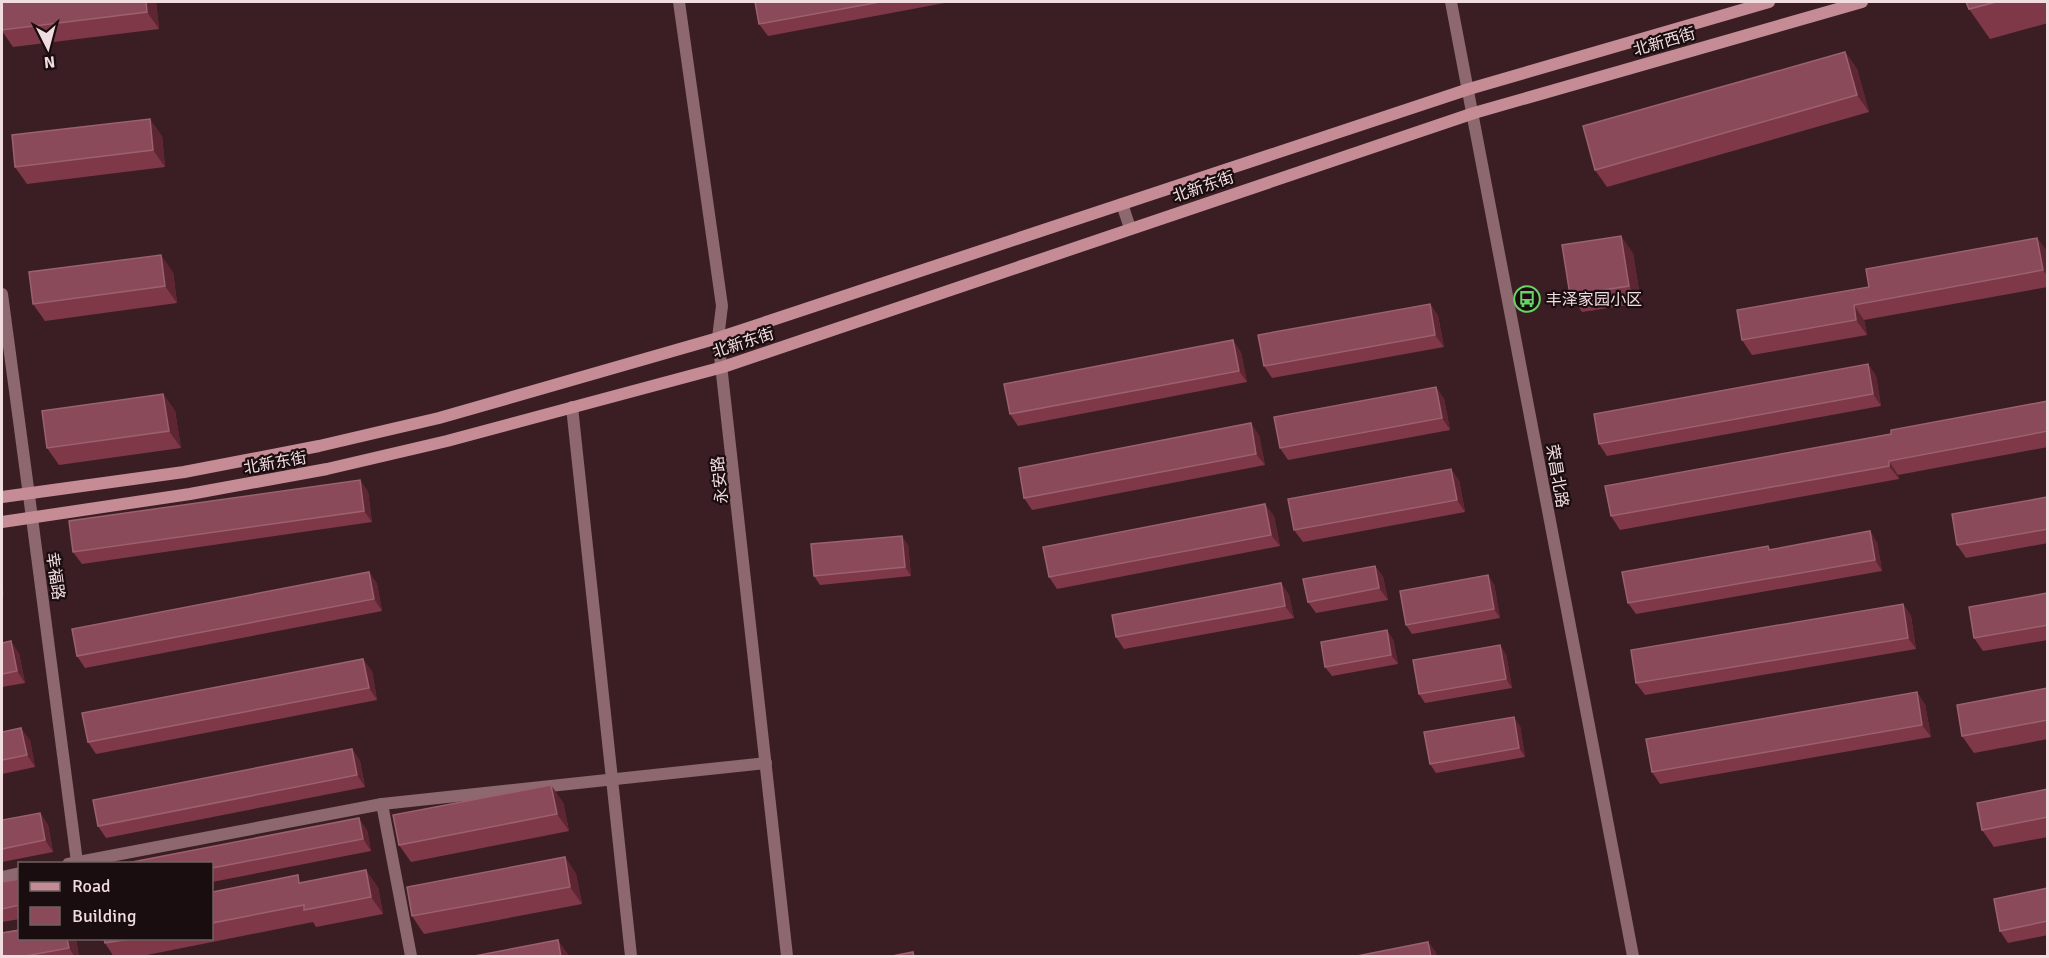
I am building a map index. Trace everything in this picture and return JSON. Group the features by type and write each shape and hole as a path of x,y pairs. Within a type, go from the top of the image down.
{"main road":[{"name":"北新西街","path":"1469,89 1769,2"},
{"name":"北新西街","path":"1474,113 1862,2"},
{"name":"北新东街","path":"2,498 184,472 319,446 439,418 718,338 1469,89"},
{"name":"北新东街","path":"2,522 190,494 327,469 723,367 1474,113"}],"street":[{"name":"永安路","path":"679,2 722,306 718,338 787,957"},
{"name":"荣昌北路","path":"1452,2 1634,957"},
{"path":"1122,204 1130,228"},
{"name":"幸福路","path":"2,294 32,518 73,862"},
{"path":"572,407 614,777 631,957"},
{"path":"78,862 382,804 614,777 766,763"},
{"path":"382,804 411,957"},
{"path":"2,877 18,873"}],"building":[{"path":"2,2 146,2 147,12 2,30"},
{"path":"755,2 880,2 759,24"},
{"path":"1966,2 1996,2 1969,9"},
{"path":"1845,52 1857,95 1595,170 1583,126"},
{"path":"150,119 153,150 15,167 12,135"},
{"path":"1621,236 1629,286 1570,295 1562,245"},
{"path":"2037,238 2043,270 1854,305 1856,320 1742,340 1737,310 1869,287 1866,269"},
{"path":"161,255 165,286 33,304 29,272"},
{"path":"1430,304 1435,335 1264,366 1258,335"},
{"path":"1233,340 1239,371 1010,414 1004,384"},
{"path":"1868,364 1873,394 1599,444 1594,414"},
{"path":"1436,387 1442,418 1280,448 1274,417"},
{"path":"163,394 169,431 47,448 42,411"},
{"path":"2048,401 2048,431 1889,461 1889,466 1611,516 1605,486 1891,434 1891,430"},
{"path":"1251,423 1256,454 1024,498 1019,468"},
{"path":"1451,469 1457,500 1294,530 1288,499"},
{"path":"360,480 364,511 73,552 69,521"},
{"path":"2048,497 2048,529 1957,545 1952,514"},
{"path":"1265,504 1271,535 1049,577 1043,547"},
{"path":"1870,531 1875,560 1628,603 1622,572 1768,546 1769,550"},
{"path":"902,536 905,567 814,576 811,544"},
{"path":"1375,566 1379,588 1308,602 1303,579"},
{"path":"369,572 374,599 77,656 72,629"},
{"path":"1488,575 1494,609 1406,625 1400,591"},
{"path":"1281,583 1285,606 1116,637 1112,615"},
{"path":"2048,593 2048,625 1974,638 1969,607"},
{"path":"1903,604 1908,638 1636,683 1631,650"},
{"path":"1387,630 1391,655 1325,667 1321,642"},
{"path":"11,641 17,671 2,674 2,643"},
{"path":"1500,645 1506,679 1419,694 1413,660"},
{"path":"363,659 369,688 88,742 82,713"},
{"path":"2048,688 2048,720 1962,736 1957,705"},
{"path":"1917,692 1922,725 1652,772 1646,739"},
{"path":"1514,717 1519,748 1430,764 1424,732"},
{"path":"21,728 27,755 2,760 2,732"},
{"path":"352,749 357,775 98,826 93,800"},
{"path":"551,785 557,814 399,845 393,815"},
{"path":"2048,789 2048,817 1982,830 1977,803"},
{"path":"40,813 45,840 2,849 2,820"},
{"path":"359,818 363,839 213,868 213,862 132,862"},
{"path":"565,857 570,887 412,916 407,887"},
{"path":"366,870 371,897 304,910 304,905 213,923 213,892 298,875 299,883"},
{"path":"18,879 18,905 2,909 2,882"},
{"path":"2048,888 2048,921 2000,931 1994,899"},
{"path":"18,930 18,940 67,940 69,948 20,957 2,957 2,933"},
{"path":"104,940 124,940 105,943"},
{"path":"558,940 561,957 469,957"},
{"path":"1428,942 1431,957 1352,957"},
{"path":"913,952 914,957 887,957"}],"place":[{"name":"丰泽家园小区","path":"1527,299"}]}
